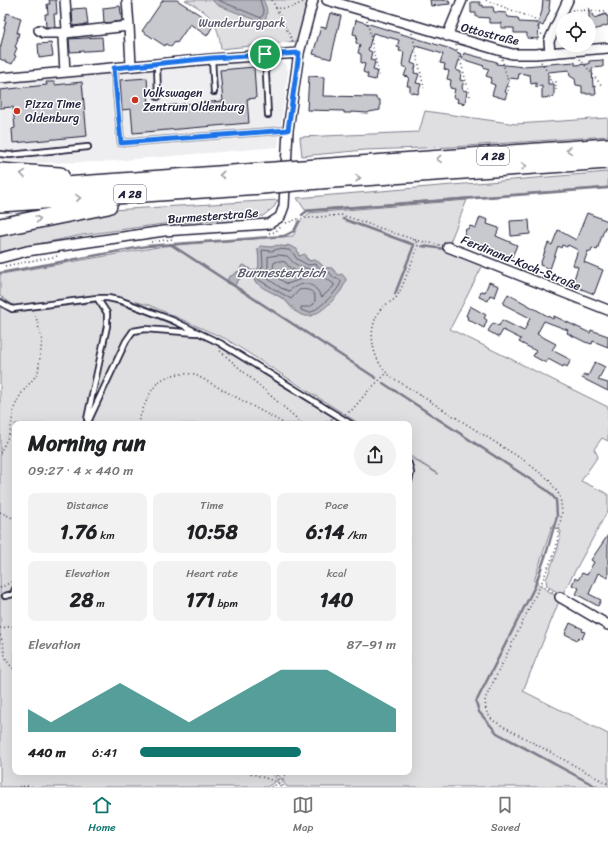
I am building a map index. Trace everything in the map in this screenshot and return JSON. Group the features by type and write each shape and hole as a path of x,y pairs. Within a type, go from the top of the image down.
{"highway":[{"name":"A 28","path":"0,202 38,194 146,180 261,179 608,147"},
{"name":"A 28","path":"318,174 608,160"},
{"path":"0,172 35,176 127,175 146,180"},
{"name":"A 28","path":"0,188 38,194 221,187 261,179"},
{"path":"0,227 81,210 136,201 202,195 221,187"}],"street":[{"path":"65,0 67,30 63,37 65,72"},
{"path":"127,0 131,66"},
{"path":"282,220 288,130 299,53 310,0"},
{"name":"Ottostraße","path":"327,0 512,54 562,52"},
{"name":"Ottostraße","path":"450,37 462,0"},
{"path":"550,53 549,41 568,0"},
{"path":"39,30 44,33 65,33 129,26"},
{"name":"Ottostraße","path":"596,49 608,48"},
{"path":"0,78 212,58 299,53"},
{"name":"Burmesterstraße","path":"0,258 27,251 164,231 269,224 282,220"},
{"name":"Ferdinand-Koch-Straße","path":"448,247 608,310"},
{"path":"560,597 608,625"}],"lane":[{"path":"265,54 268,115"},
{"path":"212,58 214,92"},
{"path":"157,64 158,97"},
{"path":"114,68 121,143 288,130"},
{"path":"0,154 10,155 88,147"},
{"path":"88,421 107,326 107,313 97,298"},
{"path":"0,302 12,309 97,298 108,298 122,301 200,333 220,343 346,421"},
{"path":"88,421 126,341 133,331 145,329 200,333"},
{"path":"5,596 12,594"}],"path":[{"path":"272,0 299,53"},
{"path":"276,8 285,9 310,0"},
{"path":"486,0 534,19 543,37 549,41"},
{"path":"564,10 608,11"},
{"path":"366,12 379,76"},
{"path":"410,25 424,88"},
{"path":"450,37 471,99"},
{"path":"499,51 509,85 508,91"},
{"path":"575,52 602,86"},
{"path":"535,54 550,76 550,82 556,82 556,90"},
{"path":"266,233 276,232 282,220 348,216 415,240 448,247"},
{"path":"148,242 180,239"},
{"path":"415,240 418,245 416,252 398,295 380,309 374,324 372,333 373,346 381,367 386,374 525,461 549,480 560,496 562,512 556,548 541,584 485,699 486,711 492,720 608,784"},
{"path":"0,267 63,255"},
{"path":"0,453 10,433 14,408 21,394 38,373 42,340 33,307"},
{"path":"217,348 300,421"},
{"path":"138,421 152,388 171,374 182,373 194,374 280,421"},
{"path":"351,411 369,390 386,374"},
{"path":"330,421 339,417"},
{"path":"0,512 12,518"},
{"path":"0,588 12,582"},
{"path":"541,584 560,597"},
{"path":"0,628 12,626"},
{"path":"0,635 3,655 8,664 12,667"},
{"path":"256,775 280,783 284,787"},
{"path":"277,775 280,787"},
{"path":"271,787 280,783 284,775"},
{"path":"20,787 33,787"}],"shaded area":[{"path":"274,58 286,64 288,72 278,147 100,162 25,163 0,160 0,83"}],"green space":[{"name":"Wunderburgpark","path":"185,0 309,0 298,41 221,49 218,31 211,19 201,9"},
{"path":"425,111 516,124 608,118 608,136 452,147 365,150 302,156 300,137 419,132"},
{"path":"608,172 608,187 305,210 297,198"},
{"path":"278,200 274,207 263,216 163,224 82,235 0,252 0,233 112,210"},
{"path":"467,200 448,247 485,261 450,329 608,407 608,441 602,438 594,449 598,456 581,481 608,494 608,510 562,595 547,586 546,580 558,548 561,531 552,526 534,581 560,599 523,691 608,734 608,787 287,787 278,775 412,775 412,459 438,474 412,457 412,421 355,421 226,339 149,305 108,295 15,306 0,296 1,274 164,246 293,236 300,222 309,213","holes":["290,246 299,256 306,257 310,261 314,260 325,268 331,268 336,275 346,279 341,291 312,316 294,311 285,300 255,282 252,276 242,275 236,284 228,278 246,266 252,271 258,269 258,248"]},
{"path":"108,301 144,313 220,344 348,421 335,421 339,419 336,417 328,421 12,421 12,775 274,775 278,780 267,787 0,787 0,307 14,312"}],"water":[{"path":"212,0 263,0 267,9 264,23 216,4"},
{"name":"Burmesterteich","path":"277,245 286,247 287,245 297,249 299,256 305,254 306,259 310,261 315,260 325,268 332,268 338,275 342,274 346,279 336,297 317,313 310,316 299,314 282,298 258,285 252,276 245,274 241,276 234,286 227,283 228,278 239,271 242,265 252,271 258,269 258,248 260,246 272,247"}],"building":[{"path":"49,0 56,0 57,14 54,14 55,27 46,27 45,14 48,14 47,4 50,4"},
{"path":"163,0 177,0 214,24 207,36 190,24 177,43 175,42 171,47 166,44 165,46 142,31"},
{"path":"430,0 449,0 450,4 431,6"},
{"path":"543,0 550,0 550,10 543,26 539,24 538,39 527,38 527,33 514,33 514,28 501,28 501,23 489,23 489,18 476,17 476,13 471,13 471,2 480,2 480,5 483,5 483,7 493,7 494,12 506,13 508,17 518,18 519,22 538,23 542,11"},
{"path":"120,6 122,21 104,23 103,8"},
{"path":"86,8 88,24 73,26 72,9"},
{"path":"7,13 21,18 17,33 19,33 18,40 15,47 17,48 14,55 16,56 12,64 0,59 0,49 6,21 4,21"},
{"path":"330,13 341,16 331,59 313,54 321,27 326,28"},
{"path":"606,14 606,16 608,16 608,25 596,29 596,17"},
{"path":"356,20 451,49 461,54 456,70 461,72 460,80 464,81 462,87 463,90 467,91 465,104 457,102 458,99 453,97 455,89 450,88 451,80 447,79 449,71 444,69 445,64 440,63 443,54 416,46 411,63 416,65 414,73 419,74 416,83 421,84 418,94 410,92 410,86 407,86 409,77 404,76 407,68 402,66 404,52 399,51 400,48 397,47 399,40 373,33 368,50 372,52 370,60 375,61 373,70 377,71 375,80 367,78 368,74 363,72 365,64 361,63 361,54 358,53 360,45 356,43 357,35 353,34"},
{"path":"102,37 103,50 70,52 69,39"},
{"path":"51,43 53,56 39,58 38,44"},
{"path":"464,53 497,62 496,64 524,67 575,62 575,65 589,64 589,61 603,60 603,67 592,68 593,87 595,86 596,94 582,93 582,86 576,85 575,79 570,76 569,70 548,72 548,84 554,84 554,97 542,98 542,86 536,87 536,83 531,84 530,75 519,73 518,79 510,78 505,92 507,93 505,99 492,95 495,85 490,83 492,78 486,76 489,69 462,59"},
{"name":"Volkswagen Zentrum Oldenburg","path":"254,67 256,98 247,99 249,123 133,133 131,109 122,110 120,80 147,78 149,107 223,101 220,70"},
{"path":"309,76 324,77 323,96 376,97 376,99 380,100 380,110 368,113 344,113 344,111 307,110"},
{"path":"46,82 54,82 55,85 82,82 87,136 13,143 12,129 15,128 13,107 0,108 0,90 47,85"},
{"path":"587,213 608,221 608,228 605,227 597,250 592,248 591,252 588,251 584,262 603,270 594,294 574,286 576,283 573,282 578,267 573,265 578,250 568,245 567,247 562,245 561,248 558,246 550,269 540,265 548,243 552,245 558,230 576,240"},
{"path":"480,217 488,220 487,224 499,228 496,236 517,245 512,257 463,238 466,229 470,226 476,228"},
{"path":"529,220 530,234 511,236 510,221"},
{"path":"489,282 499,286 495,297 490,295 488,301 479,297 481,291 485,292"},
{"path":"508,294 553,319 554,316 590,333 591,330 608,336 608,347 593,341 592,344 585,342 567,333 568,330 544,321 537,334 556,344 552,350 571,360 567,367 564,365 563,367 548,359 546,363 533,356 536,351 519,342 521,339 503,330 499,337 488,331 493,323 499,326 502,320 524,331 530,318 503,304"},
{"path":"470,306 486,315 484,318 487,320 484,328 467,319 468,317 466,316"},
{"path":"595,362 605,367 598,380 608,383 608,391 582,378 584,374 588,376"},
{"path":"608,535 608,578 598,573 589,594 601,600 598,606 576,594 579,588 572,585 575,578 578,580 582,573 587,575 594,562 591,560"},
{"path":"570,623 583,629 582,631 585,632 582,639 579,637 577,640 565,634"}],"waterway":[{"path":"302,215 307,211 608,188"},
{"path":"343,219 414,245 395,294"},
{"path":"0,273 147,246 284,236 294,231 299,221"},
{"path":"170,244 376,378"},
{"path":"422,246 445,249"},
{"path":"383,383 548,491 556,500 557,516 535,586 476,702 479,712 497,733 597,787"}],"place":[{"name":"Volkswagen Zentrum Oldenburg","path":"135,100"},
{"name":"Pizza Time Oldenburg","path":"17,111"}],"route":[{"path":"299,53 288,130 279,129 121,143 114,68 265,54 299,53"}]}
